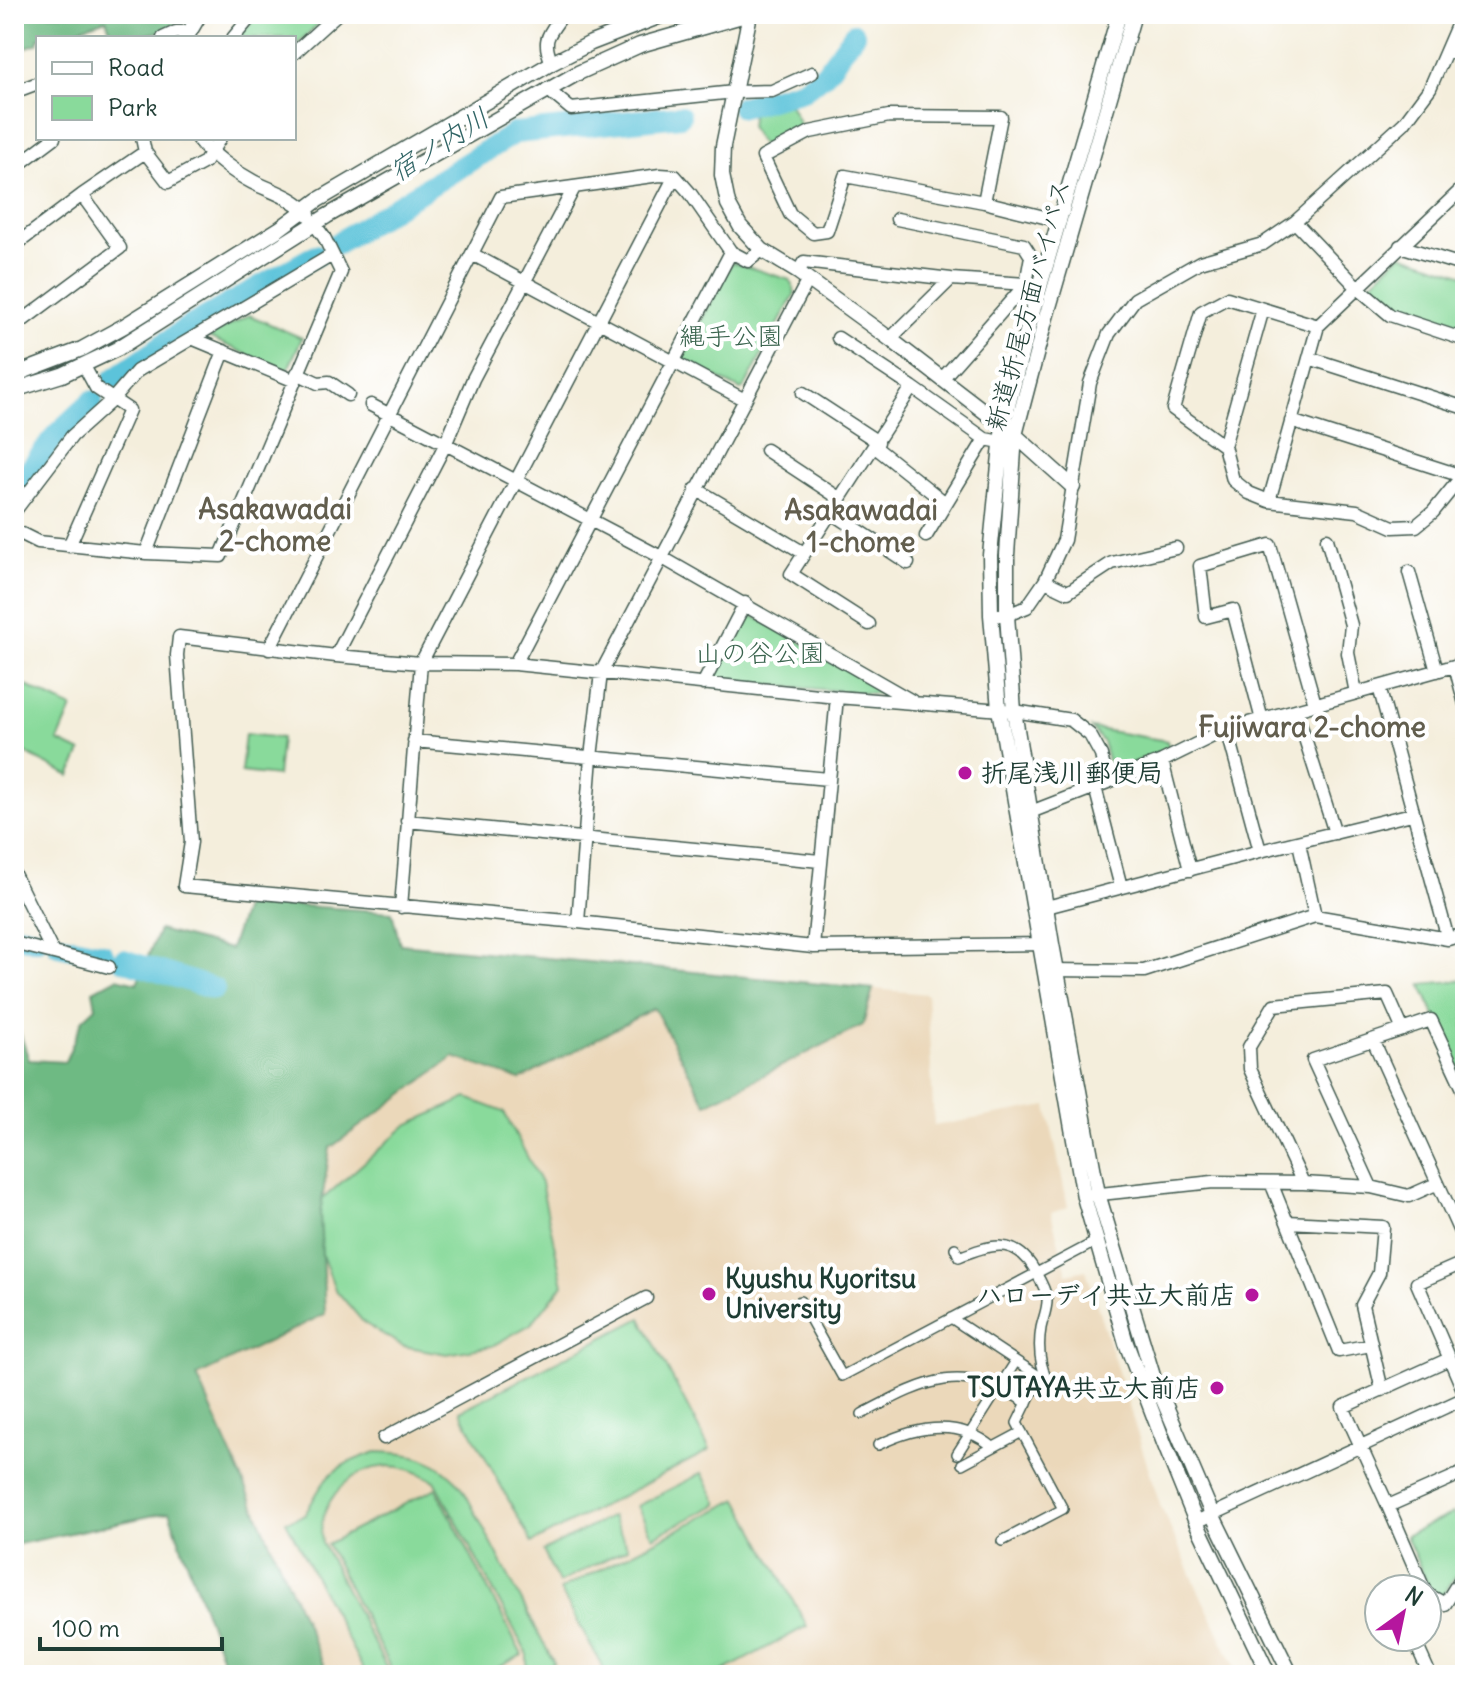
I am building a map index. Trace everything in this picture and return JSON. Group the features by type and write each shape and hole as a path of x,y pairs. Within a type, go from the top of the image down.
{"street":[{"path":"167,36 176,32 187,35 200,14"},
{"path":"235,36 253,14"},
{"path":"296,51 337,14"},
{"path":"552,63 546,49 546,38 563,14"},
{"path":"14,375 82,349 124,326 305,210 552,63 591,43 664,14"},
{"path":"14,390 84,366 117,349 315,225 547,89 640,45 750,14 723,146 722,175 728,204 740,226 762,250 890,339 1003,425 1008,439 1073,487"},
{"path":"1003,425 1027,331 1119,14"},
{"name":"新道折尾方面バイパス","path":"999,615 1007,555 1008,439 1134,14"},
{"path":"999,615 1027,607 1045,581 1064,540 1090,383 1109,334 1135,299 1200,262 1263,244 1295,222 1404,123 1430,88 1462,14"},
{"path":"1448,50 1465,56"},
{"path":"547,89 571,109 772,91 812,73"},
{"path":"14,92 36,84"},
{"path":"984,202 1001,117 889,116 810,132 763,157 790,214 813,233 827,231 845,176 984,202 1060,221"},
{"path":"14,168 51,140"},
{"path":"142,140 145,152 168,182 205,162 219,140"},
{"path":"14,530 38,542 69,546 221,556 341,272 305,210 249,180 200,140"},
{"path":"14,246 145,152"},
{"path":"269,649 501,197 660,175 675,176 731,252 748,261 762,250"},
{"path":"401,907 421,663 675,176"},
{"path":"1269,501 1318,326 1400,246 1458,202 1465,186"},
{"path":"336,656 445,445 473,379 574,188"},
{"path":"14,327 120,248 82,195"},
{"path":"897,219 1024,245 1031,256 1026,284 942,379"},
{"path":"1295,222 1358,288 1390,315 1465,340"},
{"path":"1400,246 1465,266"},
{"path":"515,664 731,252"},
{"path":"472,254 743,399"},
{"path":"14,512 72,436 112,400 137,371 332,255"},
{"path":"578,922 601,673 743,399 803,276 804,262 951,279 1026,284"},
{"path":"890,339 951,279"},
{"path":"1224,446 1173,409 1201,312 1227,298 1318,326"},
{"path":"1263,309 1224,446 1233,480 1249,493 1269,501 1357,511 1393,527 1416,526 1433,512 1463,477 1291,421"},
{"path":"838,338 985,439 1008,439"},
{"path":"194,339 296,377 318,383 329,382 348,395"},
{"path":"146,553 224,351"},
{"path":"1309,358 1465,408"},
{"path":"69,546 129,410 96,388 84,366"},
{"path":"869,624 791,574 912,387"},
{"path":"803,393 877,444 944,502"},
{"path":"371,405 745,603 914,703"},
{"path":"926,536 985,439"},
{"path":"766,450 839,498"},
{"path":"696,489 804,553"},
{"path":"831,512 908,563"},
{"path":"1327,539 1351,625 1348,653 1356,693"},
{"path":"1262,720 1233,610 1206,617 1200,566 1270,545 1315,704"},
{"path":"1045,581 1068,592 1112,563 1176,548"},
{"path":"1409,572 1437,671"},
{"path":"703,684 745,603"},
{"path":"999,615 999,709 1024,814 1097,1241 1126,1343 1196,1522 1269,1675"},
{"path":"999,615 1014,711 1024,814"},
{"path":"1045,944 813,947 184,886 191,842 177,655 179,637 336,656 421,663 515,664 837,697 1014,711 1071,720 1090,735 1101,755 1107,782"},
{"path":"1024,814 1162,761 1227,729 1460,665 1465,704"},
{"path":"1379,687 1448,939"},
{"path":"813,947 837,697"},
{"path":"1296,710 1335,833"},
{"path":"1227,729 1260,851"},
{"path":"414,741 828,779"},
{"path":"1162,761 1190,870"},
{"path":"1095,787 1121,887"},
{"path":"1041,909 1412,814"},
{"path":"407,821 820,861"},
{"path":"1299,843 1315,916"},
{"path":"14,874 52,951"},
{"path":"1050,970 1144,971 1315,916 1448,939 1465,934"},
{"path":"14,943 109,967"},
{"path":"1303,1183 1250,1069 1249,1047 1274,1005 1387,994 1403,1030"},
{"path":"1371,1187 1313,1060 1431,1020 1462,1078 1465,1093"},
{"path":"1373,1040 1465,1243"},
{"path":"1091,1195 1213,1182 1371,1187 1409,1196 1436,1184"},
{"path":"1272,1185 1339,1351 1371,1345"},
{"path":"1091,1195 1153,1376 1212,1514 1291,1675"},
{"path":"1288,1222 1383,1227 1379,1273 1362,1305 1382,1390"},
{"path":"800,1301 842,1376 1097,1241"},
{"path":"955,1248 959,1257 985,1247 1008,1246 1023,1254 1036,1273 1047,1300 1040,1348 1048,1382"},
{"path":"1196,1522 1465,1396 1417,1283 1465,1262"},
{"path":"384,1438 646,1298"},
{"path":"951,1318 1048,1382"},
{"path":"1417,1573 1343,1407 1449,1359"},
{"path":"1016,1361 970,1434 959,1459 1022,1432"},
{"path":"862,1414 923,1384 949,1378 978,1380 1027,1403"},
{"path":"1002,1541 1063,1509 1017,1423 1032,1392 1048,1382"},
{"path":"878,1445 903,1433 942,1427 970,1434 993,1447"},
{"path":"1388,1506 1465,1472"},
{"path":"1443,1603 1465,1572"},
{"path":"1420,1653 1430,1675"}],"shaded area":[{"name":"Kyushu Kyoritsu University","path":"400,944 927,994 934,1126 1047,1106 1068,1207 1051,1213 1067,1274 1086,1270 1160,1505 1239,1675 1053,1675 1051,1671 1044,1675 328,1675 197,1375 325,1314 320,1214 321,1138"}],"green space":[{"path":"14,14 184,14 171,26 142,36 112,36 106,19 59,36 36,36 36,44 19,50 14,63"},
{"path":"258,14 329,14 296,45 296,36 240,36"},
{"path":"790,104 802,129 764,150 750,126 752,112"},
{"path":"1401,254 1465,275 1465,331 1391,308 1366,288"},
{"name":"縄手公園","path":"732,262 790,280 795,293 741,390 681,359"},
{"path":"249,315 302,338 289,367 284,371 208,337"},
{"name":"山の谷公園","path":"748,613 882,688 881,694 716,681 714,675"},
{"path":"16,681 72,708 58,741 81,752 70,776 15,748"},
{"path":"1091,728 1167,741 1169,748 1111,772 1103,742"},
{"path":"245,734 281,738 277,776 241,772"},
{"path":"246,902 392,912 400,944 873,989 863,1025 706,1104 654,1008 520,1080 454,1057 330,1148 320,1214 325,1314 197,1376 328,1675 228,1675 169,1512 14,1545 14,1015 29,1060 65,1062 83,1019 96,1007 93,991 117,978 137,983 159,930 230,949"},
{"path":"1465,980 1465,1073 1461,1075 1421,984"},
{"path":"467,1098 504,1112 541,1183 563,1285 531,1324 492,1346 447,1354 403,1346 364,1323 335,1289 319,1247 319,1202 407,1125"},
{"path":"641,1318 710,1450 532,1543 460,1411"},
{"path":"376,1452 424,1459 443,1469 462,1487 554,1663 540,1675 527,1675 527,1654 435,1481 409,1470 388,1466 368,1470 345,1483 329,1504 321,1530 322,1543 390,1675 366,1675 286,1521 305,1515 332,1473 349,1462"},
{"path":"702,1473 718,1504 653,1537 637,1506"},
{"path":"436,1488 522,1655 484,1675 394,1675 327,1544"},
{"path":"738,1499 807,1626 716,1675 607,1675 560,1590"},
{"path":"1453,1513 1466,1548 1462,1565 1443,1595 1443,1573 1422,1573 1406,1536"},
{"path":"612,1516 628,1548 559,1583 543,1551"}],"waterway":[{"name":"宿ノ内川","path":"742,107 803,90 825,74 854,34"},
{"name":"宿ノ内川","path":"336,244 515,133 680,116"},
{"name":"宿ノ内川","path":"114,379 185,329 316,255"},
{"name":"宿ノ内川","path":"14,490 58,433 92,401"},
{"name":"宿ノ内川","path":"14,935 37,940"},
{"name":"宿ノ内川","path":"58,945 103,954"},
{"name":"宿ノ内川","path":"123,960 214,989"}],"place":[{"name":"折尾浅川郵便局","path":"965,773"},
{"name":"Kyushu Kyoritsu University","path":"709,1294"},
{"name":"ハローデイ共立大前店","path":"1252,1295"},
{"name":"TSUTAYA共立大前店","path":"1217,1388"}],"district":[{"name":"Asakawadai 2-chome","path":"275,525"},
{"name":"Asakawadai 1-chome","path":"861,526"},
{"name":"Fujiwara 2-chome","path":"1312,727"}]}
